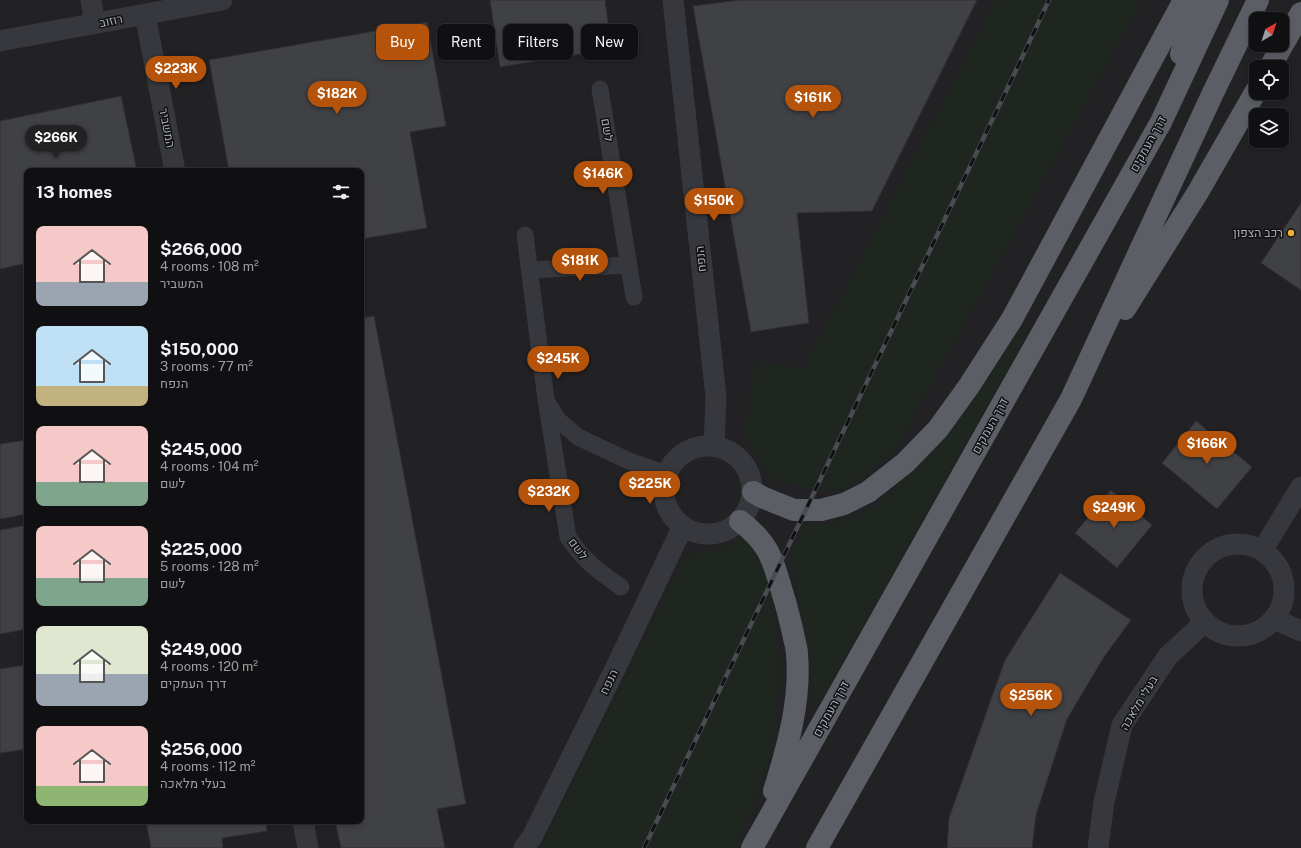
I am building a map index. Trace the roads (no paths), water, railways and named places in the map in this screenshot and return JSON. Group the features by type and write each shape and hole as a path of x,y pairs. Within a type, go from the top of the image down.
{"highway":[{"path":"753,492 794,510 821,510 844,504 868,492 905,463 938,429 969,386 1012,319 1184,0"},
{"path":"1161,122 1197,0"},
{"name":"דרך העמקים","path":"751,848 1161,122 1218,0"},
{"path":"1070,399 1258,0"},
{"path":"1274,60 1301,13"},
{"path":"817,848 1070,399 1198,192 1251,100"},
{"path":"740,521 752,530 766,546 774,563 787,608 797,652 798,688 788,748 770,805 751,848"}],"street":[{"path":"92,0 95,24"},
{"name":"רוזוב","path":"0,42 222,0"},
{"name":"הנפח","path":"673,0 716,397 714,446"},
{"name":"המשביר","path":"145,14 174,168"},
{"name":"לשם","path":"600,89 634,297"},
{"name":"לשם","path":"526,236 546,400 568,537 578,552 594,568 621,587"},
{"path":"530,270 629,265"},
{"name":"לשם","path":"546,400 558,420 578,437 629,461 667,474"},
{"path":"699,446 714,446 726,449 737,456 746,466 751,479 753,492 751,502 740,521 730,528 719,532 706,534 694,532 683,526 673,516 666,503 664,489 667,474 674,462 685,452 699,446"},
{"path":"1262,551 1301,487"},
{"name":"הנפח","path":"529,844 683,526"},
{"path":"1234,544 1249,545 1262,551 1274,562 1282,575 1284,590 1281,606 1274,619 1262,630 1248,635 1232,635 1217,631 1205,622 1196,610 1192,596 1193,581 1198,567 1207,556 1220,548 1234,544"},
{"path":"1274,619 1301,631"},
{"name":"בעלי מלאכה","path":"1098,848 1104,802 1122,725 1168,656 1205,622"},
{"path":"304,824 308,848"}],"railway":[{"path":"644,848 1049,0"}],"place":[{"name":"רכב הצפון","path":"1291,233"}]}
